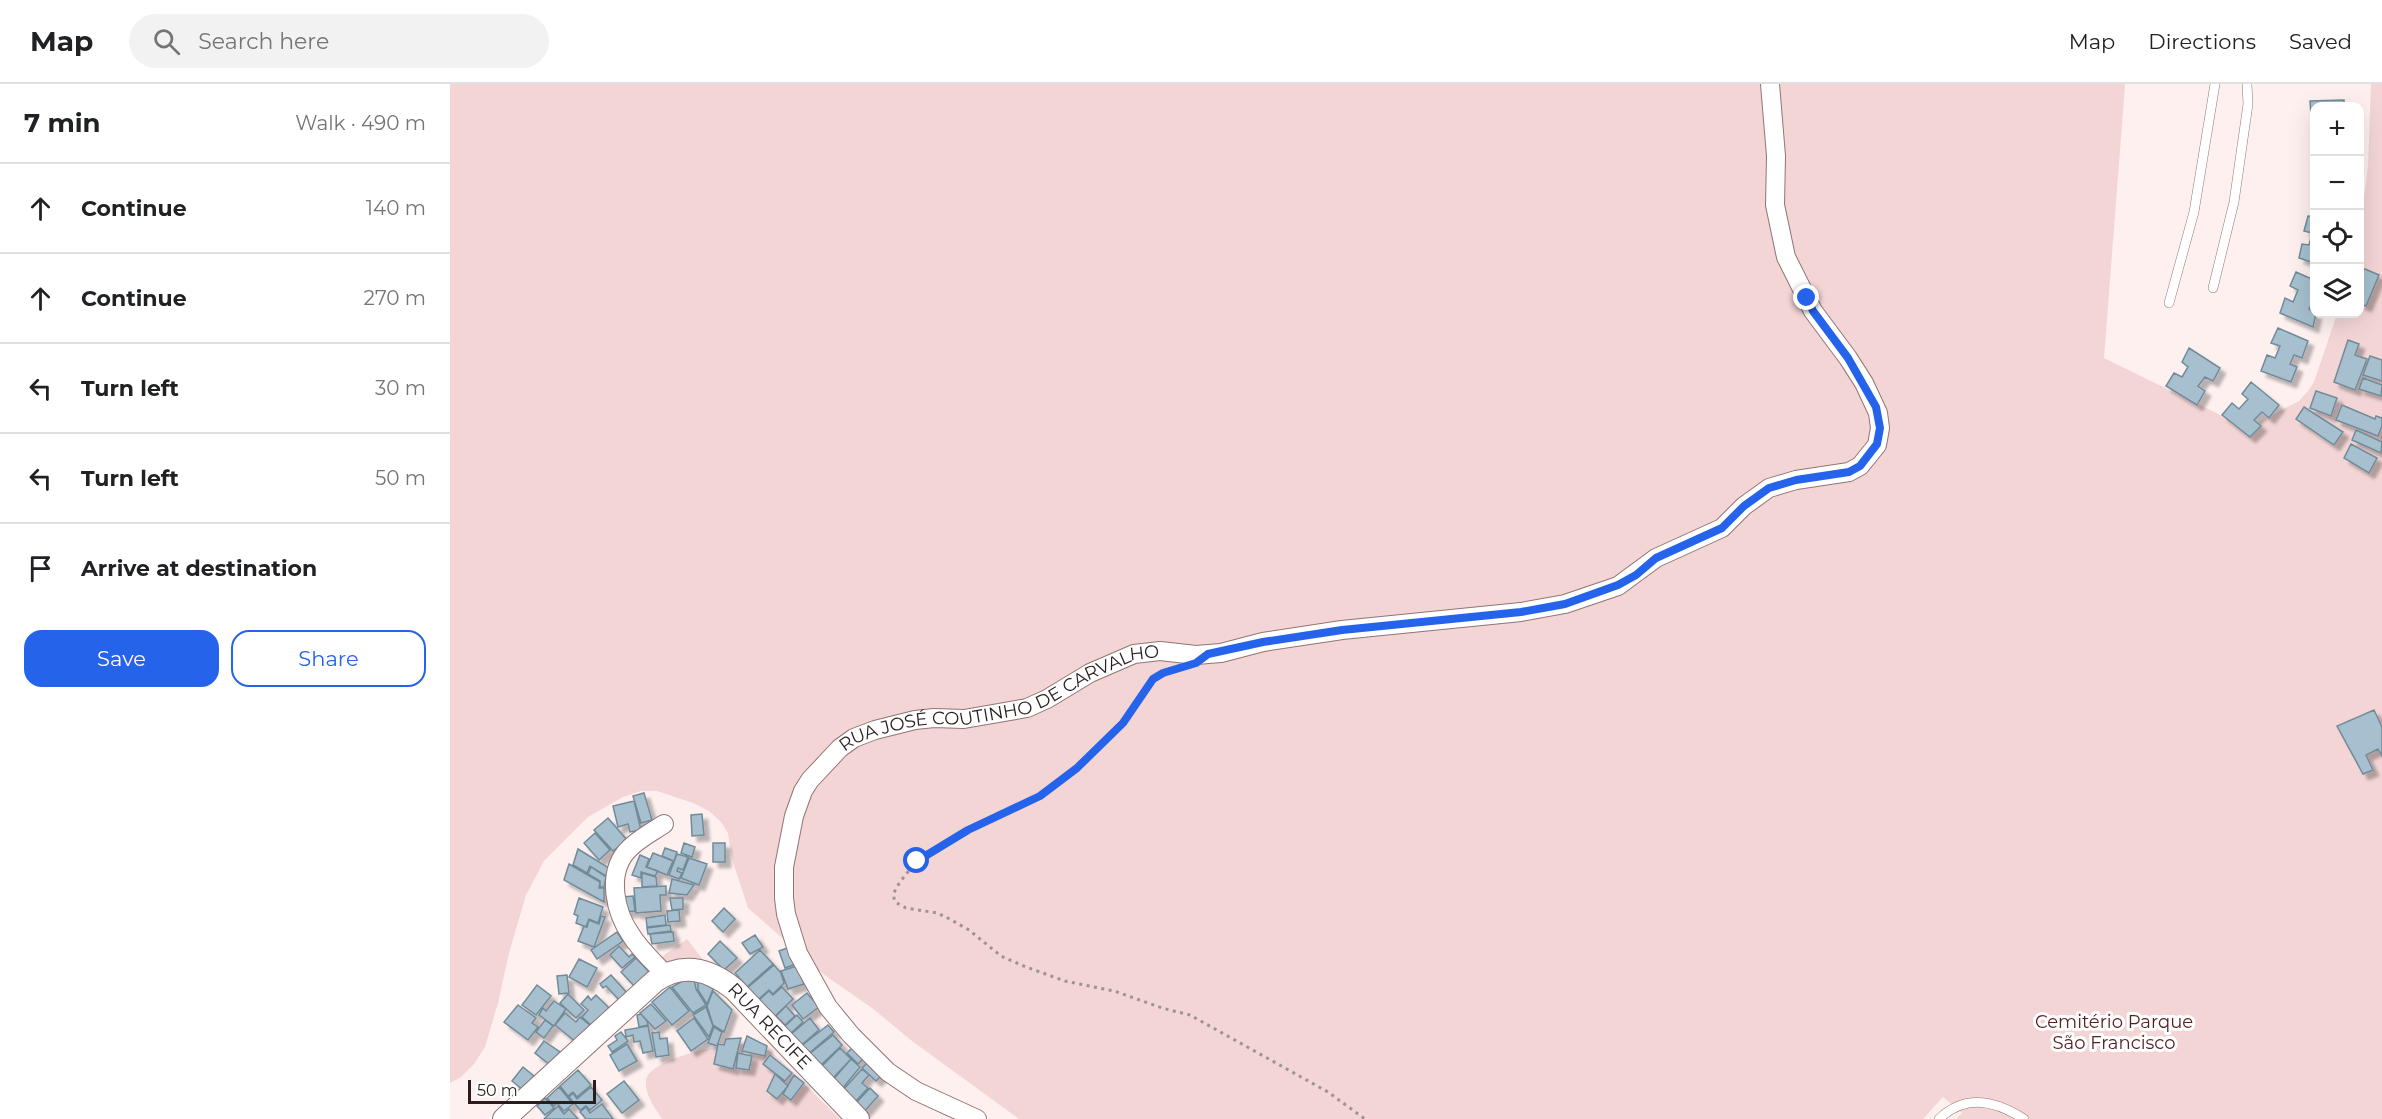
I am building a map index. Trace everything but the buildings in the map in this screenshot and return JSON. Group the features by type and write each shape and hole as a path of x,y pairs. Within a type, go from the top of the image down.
{"street":[{"name":"RUA JOSÉ COUTINHO DE CARVALHO","path":"977,1119 916,1091 883,1067 851,1035 828,1007 798,953 785,906 784,867 794,816 803,791 810,780 840,748 854,738 915,720 934,717 964,719 1021,710 1047,699 1090,673 1134,654 1160,651 1196,655 1215,653 1263,642 1349,629 1497,615 1565,604 1618,585 1636,575 1656,558 1722,528 1744,506 1769,488 1796,480 1849,472 1860,466 1877,444 1880,428 1878,413 1867,389 1848,358 1813,311 1786,257 1775,205 1776,156 1770,84"},
{"path":"504,1119 664,974 638,945 625,926 618,906 615,883 620,862 625,853 664,824"},
{"name":"RUA RECIFE","path":"664,974 675,970 695,969 714,974 725,981 746,1000 858,1119"}],"lane":[{"path":"2169,303 2194,212 2215,84"},
{"path":"2213,288 2234,202 2248,104 2247,84"},
{"path":"1939,1119 1961,1104 1982,1101 2008,1109 2025,1119"}],"path":[{"path":"1178,669 1157,676 1148,683 1130,715 1063,780 1033,800 968,830 917,861 893,896 896,902 906,908 937,912 946,916 969,930 1001,956 1026,967 1065,981 1114,991 1190,1015 1328,1092 1365,1119"}],"green space":[{"name":"Cemitério Parque São Francisco","path":"450,84 2123,84 2125,85 2104,358 2247,428 2299,401 2308,391 2314,382 2336,318 2364,318 2364,198 2368,166 2371,84 2382,84 2382,1119 1956,1119 1962,1113 1943,1097 1923,1119 1019,1119 912,1041 872,1008 823,974 748,908 732,859 728,833 721,822 709,811 693,803 657,791 641,791 623,797 588,817 544,861 526,895 485,1047 474,1064 461,1077 450,1083"},
{"path":"687,939 714,974 654,962"},
{"path":"736,1043 760,1046 775,1055 840,1119 662,1119 647,1091 646,1081 650,1073 658,1066 685,1055"}],"route":[{"path":"917,861 944,843 990,818 1026,804 1063,780 1123,723 1135,708 1148,683 1163,673 1196,663 1208,654 1263,642 1304,638 1355,628 1521,612 1565,604 1618,585 1636,575 1656,558 1722,528 1744,506 1769,488 1796,480 1849,472 1860,466 1867,460 1877,444 1880,428 1876,407 1864,383 1813,311 1807,298"}]}
